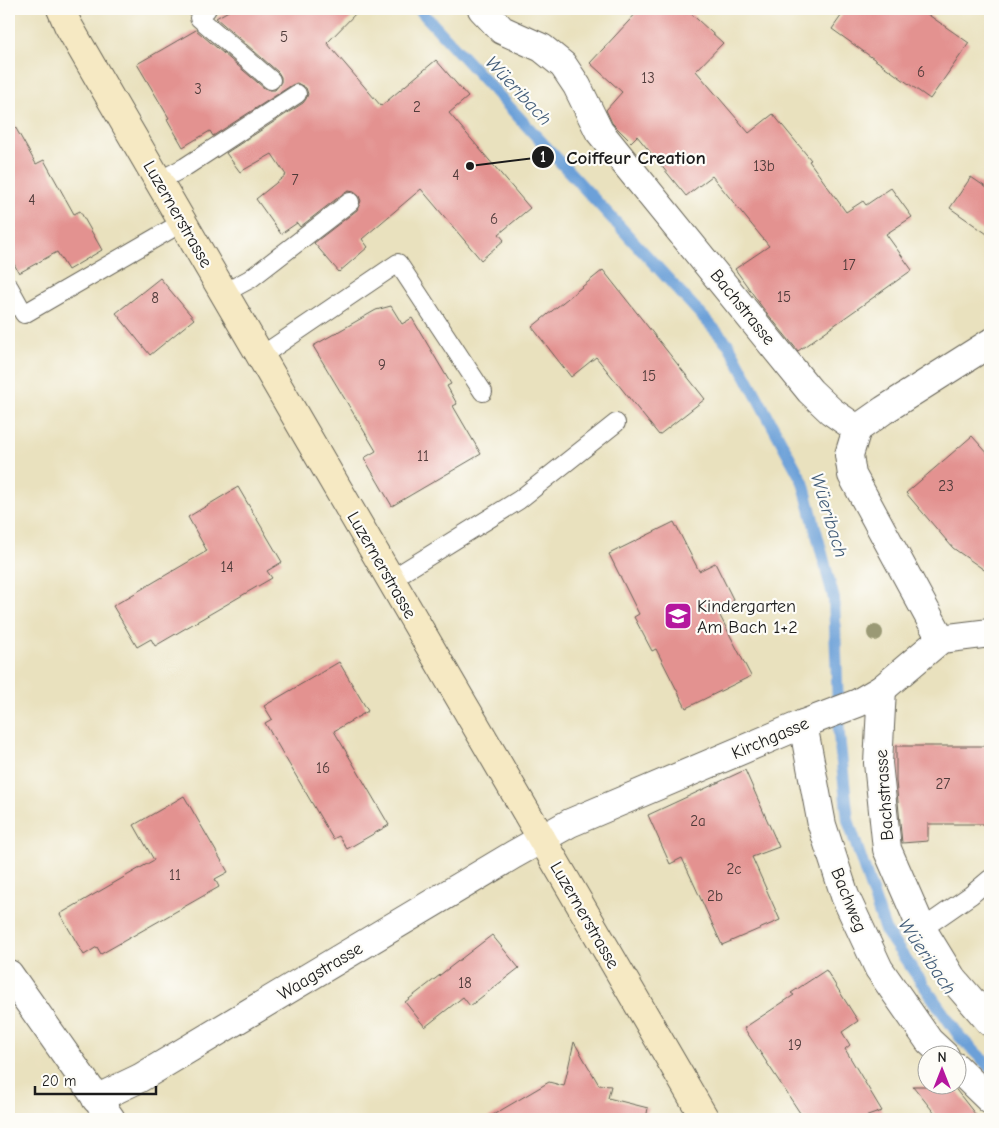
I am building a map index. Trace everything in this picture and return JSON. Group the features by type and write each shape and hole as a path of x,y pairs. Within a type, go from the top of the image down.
{"main road":[{"name":"Luzernerstrasse","path":"61,9 260,356 705,1119"}],"street":[{"name":"Bachstrasse","path":"482,9 502,30 542,48 563,65 577,86 599,131 810,391 831,411 857,429"},
{"path":"990,343 857,429 849,455 852,475 941,639 990,634"},
{"name":"Kirchgasse","path":"541,839 570,823 813,720 858,704 882,689 941,639"},
{"name":"Bachstrasse","path":"882,689 878,763 887,849 922,929 952,978 990,1022"},
{"name":"Bachweg","path":"813,720 822,825 844,896 879,969 935,1046"},
{"name":"Waagstrasse","path":"104,1109 140,1078 541,839"},
{"path":"9,974 104,1109"},
{"path":"966,1077 990,1100"}],"lane":[{"path":"207,9 200,18 271,80"},
{"path":"159,181 185,167 297,94"},
{"path":"224,293 250,278 350,202"},
{"path":"9,287 24,314 183,222"},
{"path":"260,356 398,263 483,392"},
{"path":"390,580 520,500 616,423"},
{"path":"922,929 971,895 990,879"}],"building":[{"path":"232,9 360,9 327,43 381,106 436,60 468,97 449,113 530,208 499,234 504,240 481,260 421,189 362,239 368,247 339,272 314,243 357,210 361,201 354,192 344,193 300,227 297,223 281,234 256,199 286,175 272,154 240,172 226,153 303,103 308,94 306,88 297,83 292,85 213,136 210,131 183,147 167,119 169,118 137,64 196,30 264,88 275,90 281,82 278,72 216,18"},
{"path":"640,9 686,9 723,43 696,71 749,133 773,114 811,160 809,161 846,212 863,201 866,205 891,188 912,217 886,234 912,270 798,351 762,307 735,269 769,246 712,176 686,196 637,136 631,142 612,123 606,110 622,92 590,63"},
{"path":"846,9 920,9 969,43 930,99 832,29"},
{"path":"9,116 36,164 44,160 74,214 80,211 102,250 68,270 57,252 19,273 9,255"},
{"path":"971,177 990,190 990,236 950,208"},
{"path":"603,270 705,399 659,435 596,357 571,377 532,327"},
{"path":"160,278 194,319 150,355 116,313"},
{"path":"391,306 402,324 412,318 451,384 447,386 457,404 453,406 481,454 392,506 364,458 376,451 313,346 376,310"},
{"path":"972,436 990,456 990,574 953,548 906,493"},
{"path":"238,487 282,562 267,571 272,578 155,646 151,639 137,647 113,606 207,551 188,517"},
{"name":"Kindergarten Am Bach 1+2","path":"674,522 699,571 715,563 734,601 717,610 751,676 686,708 656,649 652,651 634,617 639,614 609,554"},
{"path":"339,662 368,711 334,731 389,825 347,849 339,836 333,839 265,723 272,719 264,706"},
{"path":"896,746 990,746 990,824 928,824 928,841 902,843 896,781"},
{"path":"745,770 779,847 752,857 780,920 722,945 682,858 670,864 648,815"},
{"path":"184,796 228,872 215,879 219,887 101,954 97,947 84,955 60,914 154,860 134,825"},
{"path":"492,935 519,968 470,1006 463,997 425,1027 405,1002"},
{"path":"826,970 858,1021 842,1032 850,1045 845,1049 882,1111 859,1119 804,1119 744,1028 794,995 791,993"},
{"path":"574,1042 599,1085 611,1086 608,1098 648,1108 646,1119 486,1119 549,1082 564,1086"},
{"path":"921,1096 961,1096 979,1119 939,1119"}],"waterway":[{"name":"Wüeribach","path":"419,9 729,345 803,482 834,599 839,735 848,820 885,930 960,1037 990,1067"}],"place":[{"name":"Coiffeur Creation","path":"470,166"},
{"name":"Kindergarten Am Bach 1+2","path":"678,616"}]}
